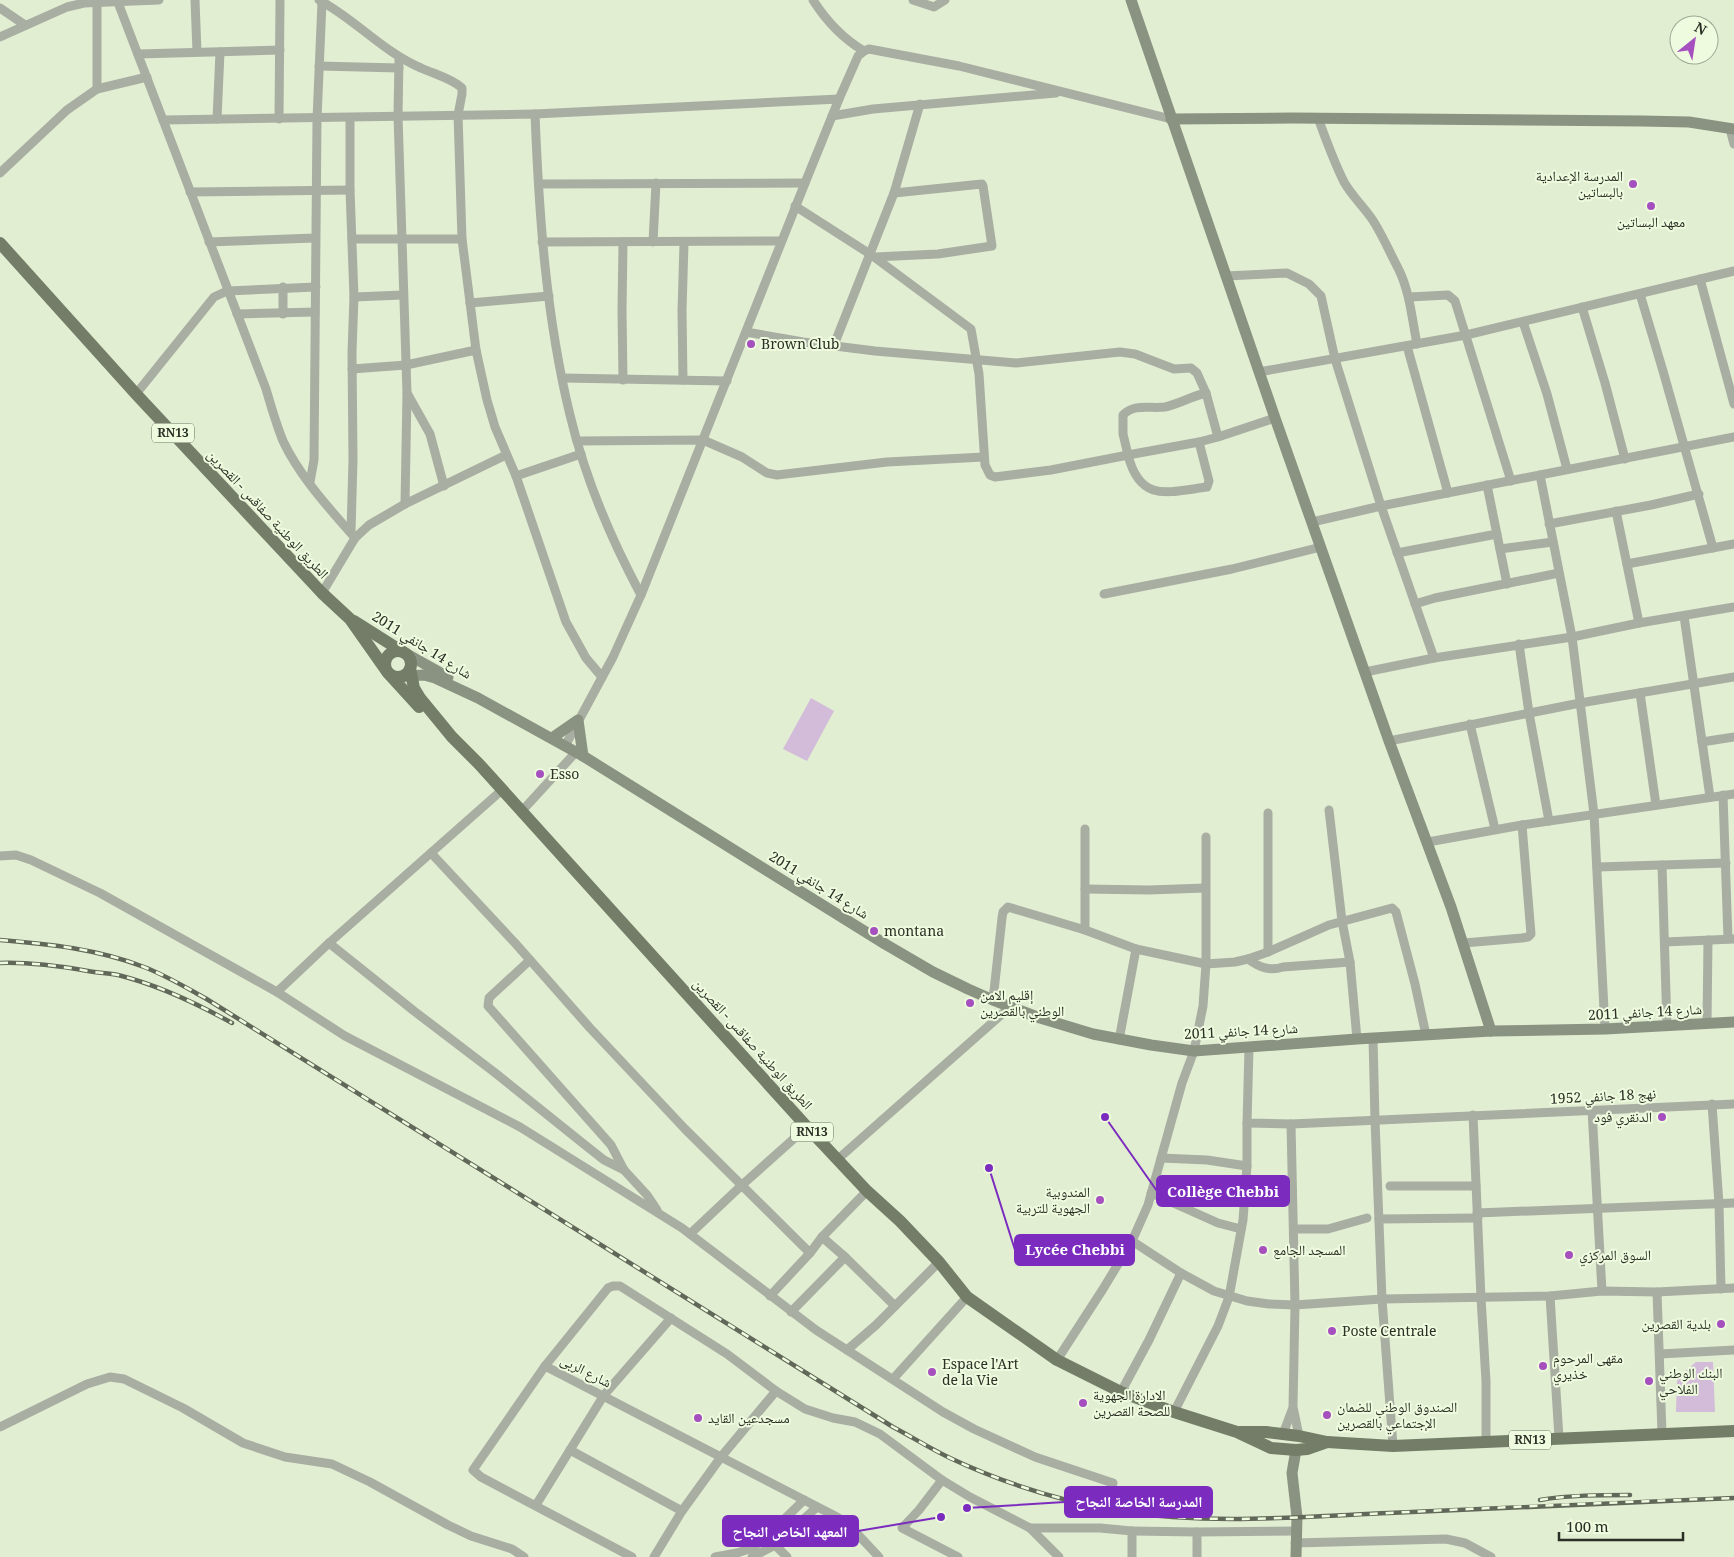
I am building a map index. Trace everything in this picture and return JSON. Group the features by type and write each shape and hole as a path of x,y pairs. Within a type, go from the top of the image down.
{"main road":[{"name":"الطريق الوطنية صفاقس - القصرين","path":"0,243 136,394 322,593 350,619 388,673 437,726 452,737"},
{"name":"شارع 14 جانفي 2011","path":"350,619 405,653"},
{"path":"397,651 405,653 410,660 408,674 395,677 388,673 384,665 386,657 397,651"},
{"name":"الطريق الوطنية صفاقس - القصرين","path":"408,674 420,698 452,737 867,1191 900,1221 939,1262 967,1296 1057,1360 1121,1392 1174,1412 1240,1432 1263,1445 1280,1450 1307,1449 1327,1442"},
{"name":"الطريق الوطنية صفاقس - القصرين","path":"1240,1432 1257,1431 1299,1436 1327,1442 1393,1446 1734,1431"},
{"path":"1280,1450 1283,1434"},
{"path":"1296,1450 1299,1444 1299,1436"}],"street":[{"path":"0,37 67,6 97,2 159,0"},
{"path":"195,0 197,52"},
{"path":"279,120 280,0"},
{"path":"814,0 821,12 847,42 864,51"},
{"path":"913,0 934,7 945,0"},
{"path":"1131,0 1364,672 1464,943 1491,1032"},
{"path":"118,1 266,389 283,440 292,457 332,513 353,535"},
{"path":"321,1 399,58 458,84 462,88 458,115 462,239 476,350 489,409 516,476 566,622 586,658 602,678"},
{"path":"310,482 314,460 315,238 321,1"},
{"path":"96,89 97,2"},
{"path":"0,8 25,25"},
{"path":"564,746 602,678 641,595 832,116 858,56 864,51 869,49 959,66 1171,119 1318,118 1679,122 1732,129 1734,144"},
{"path":"138,54 280,50"},
{"path":"217,119 220,52"},
{"path":"399,58 398,116 406,365 405,504"},
{"path":"320,66 399,68"},
{"path":"0,173 66,110 96,89 147,77"},
{"path":"832,116 920,104 1064,92"},
{"path":"163,120 279,120 535,114 839,99"},
{"path":"834,345 873,256 920,104"},
{"path":"535,114 542,242 549,296 570,414 581,454 609,528 641,595"},
{"path":"322,593 353,535 352,369 354,296 350,190 350,118"},
{"path":"1318,118 1344,182 1355,200 1371,218 1399,270 1409,297 1417,344"},
{"path":"653,242 656,183"},
{"path":"539,184 805,183"},
{"path":"873,256 938,254 992,246 983,185 894,193"},
{"path":"190,192 316,192 350,190"},
{"path":"796,206 873,256 971,328 979,374 984,457 987,472 990,475 996,477 1051,470 1199,442 1275,418"},
{"path":"209,242 315,238"},
{"path":"352,239 462,239"},
{"path":"542,242 781,241"},
{"path":"623,242 623,380"},
{"path":"682,380 684,242"},
{"path":"1260,372 1466,335 1734,271"},
{"path":"1226,276 1287,273 1308,284 1321,296 1336,359 1381,506 1434,658"},
{"path":"1700,279 1734,404"},
{"path":"283,287 283,314"},
{"path":"136,394 214,297 227,290 316,287"},
{"path":"1640,294 1713,548"},
{"path":"354,296 403,295"},
{"path":"1409,297 1448,295 1455,301 1511,481"},
{"path":"470,303 549,296"},
{"path":"1582,307 1626,459"},
{"path":"236,314 315,312"},
{"path":"1524,322 1547,394 1567,469"},
{"path":"746,332 788,340 875,351 1016,363 1120,352 1135,354 1174,369 1191,368 1197,373 1206,394 1218,437"},
{"path":"1407,346 1448,493"},
{"path":"352,369 406,365 476,350"},
{"path":"563,378 727,381"},
{"path":"406,393 430,434 444,486"},
{"path":"1199,442 1209,481 1207,487 1166,492 1153,491 1145,486 1131,469 1123,434 1124,415 1135,407 1164,407 1206,394"},
{"path":"1312,522 1381,506 1734,437"},
{"path":"577,441 703,440 742,457 767,473 777,475 887,462 984,457"},
{"path":"516,476 581,454"},
{"path":"353,535 405,504 506,455"},
{"path":"1540,475 1572,637 1594,814 1606,1029"},
{"path":"1488,485 1507,584"},
{"path":"1549,524 1699,494"},
{"path":"1616,511 1639,623"},
{"path":"1397,554 1497,534"},
{"path":"1500,549 1553,542"},
{"path":"1627,564 1734,544"},
{"path":"1104,594 1232,569 1321,547"},
{"path":"1415,604 1559,573"},
{"path":"1364,672 1434,658 1572,637 1639,623 1734,607"},
{"path":"1684,616 1710,797"},
{"path":"1519,644 1529,713 1549,821"},
{"name":"شارع 14 جانفي 2011","path":"405,653 478,698"},
{"name":"شارع 14 جانفي 2011","path":"408,674 435,678 478,698 552,738 933,972 1010,1007 1067,1027 1119,1040 1194,1051 1426,1035 1606,1029 1734,1022"},
{"path":"1389,741 1580,703 1734,677"},
{"path":"1640,693 1656,805"},
{"path":"552,738 578,720"},
{"path":"521,812 579,754 578,720"},
{"path":"1470,724 1495,829"},
{"path":"1702,742 1734,737"},
{"path":"277,992 329,942 502,790"},
{"path":"1428,842 1495,829 1734,794"},
{"path":"1665,942 1731,939 1723,795"},
{"path":"1329,810 1342,920 1350,962 1357,1039"},
{"path":"1268,814 1268,952"},
{"path":"1464,943 1522,938 1528,937 1531,934 1522,825"},
{"path":"1085,829 1085,930"},
{"path":"1057,1360 1132,1241 1152,1193 1182,1083 1194,1051 1203,1006 1206,964 1206,838"},
{"path":"431,853 685,1129 810,1253"},
{"path":"0,856 16,855 31,860 91,889 277,992 345,1036 520,1128 658,1212 731,1264 791,1312 943,1412 1007,1444 1056,1465 1112,1483"},
{"path":"1596,867 1726,863"},
{"path":"1662,865 1668,1026"},
{"path":"1085,889 1149,890 1205,888"},
{"path":"993,1000 1002,918 1003,912 1008,907 1085,930 1136,949 1206,964 1248,959 1342,920 1387,908 1394,909 1415,984 1426,1035"},
{"path":"1707,1024 1708,940"},
{"path":"329,942 585,1146 604,1160 624,1170"},
{"path":"1119,1040 1136,949"},
{"path":"1248,959 1259,966 1275,970 1284,967 1350,962"},
{"path":"530,960 492,994 489,998 488,1006 611,1145 624,1170 647,1195 658,1212"},
{"path":"838,1159 1010,1007"},
{"path":"1373,1038 1382,1299 1393,1446"},
{"path":"1174,1412 1218,1326 1229,1297 1241,1229 1247,1166 1249,1048"},
{"path":"1712,1104 1720,1204 1721,1288"},
{"name":"نهج 18 جانفي 1952","path":"1247,1123 1291,1124 1734,1104"},
{"path":"1592,1110 1602,1292"},
{"path":"1473,1115 1486,1382 1486,1442"},
{"path":"1291,1124 1295,1304 1293,1407 1299,1436"},
{"path":"690,1234 808,1127"},
{"path":"1161,1158 1207,1160 1247,1166"},
{"path":"1390,1186 1476,1186"},
{"path":"770,1296 810,1253 822,1237 867,1191"},
{"path":"1152,1193 1218,1223 1241,1229"},
{"path":"1379,1219 1734,1203"},
{"path":"1294,1229 1328,1229 1367,1218"},
{"path":"822,1237 895,1306"},
{"path":"1132,1241 1181,1273 1214,1291 1247,1302 1295,1304 1382,1299 1550,1296 1602,1292 1657,1292 1734,1288"},
{"path":"791,1312 845,1257"},
{"path":"847,1350 939,1262"},
{"path":"1121,1392 1149,1340 1181,1273"},
{"path":"545,1366 604,1292 613,1286 620,1286 750,1370 776,1391 806,1409 833,1418 855,1422 880,1434 942,1480 970,1497 1030,1528 1059,1557"},
{"path":"1657,1292 1662,1433"},
{"path":"893,1379 967,1296"},
{"path":"1550,1296 1559,1438"},
{"path":"536,1505 604,1395 671,1318"},
{"path":"1660,1354 1734,1350"},
{"name":"شارع الربى","path":"632,1557 481,1477 473,1470 545,1366 837,1517 849,1525 879,1557"},
{"path":"0,1427 87,1384 110,1377 124,1379 183,1408 244,1443 285,1457 332,1464 370,1482 448,1525 471,1536 512,1549 524,1557"},
{"path":"654,1557 682,1511 721,1457 776,1391"},
{"path":"1283,1434 1293,1407"},
{"path":"570,1450 682,1511"},
{"path":"1280,1450 1292,1480"},
{"path":"1296,1450 1292,1480 1296,1557"},
{"path":"942,1480 919,1510 902,1528 958,1557"},
{"path":"754,1553 766,1536 804,1500"},
{"path":"715,1557 737,1553 754,1553 775,1545 818,1507"},
{"path":"1030,1528 1100,1528 1132,1531 1196,1532 1296,1531"},
{"path":"1132,1531 1132,1557"},
{"path":"1196,1532 1197,1557"},
{"path":"1295,1543 1446,1539 1465,1543 1491,1557"},
{"path":"775,1545 787,1557"}],"shaded area":[{"path":"811,698 834,711 807,761 783,749"},
{"path":"1696,1362 1713,1362 1715,1412 1676,1412 1677,1378"}],"railway":[{"path":"0,940 55,946 109,956 144,967 175,981 893,1427 950,1458 1032,1490 1118,1511 1186,1518 1220,1519 1287,1518 1734,1498"},
{"path":"0,963 44,965 118,975 176,995 232,1023"},
{"path":"1540,1500 1574,1496 1630,1495"}],"place":[{"name":"المدرسة الإعدادية بالبساتين","path":"1633,184"},
{"name":"معهد البساتين","path":"1651,206"},
{"name":"Brown Club","path":"751,344"},
{"name":"Esso","path":"540,774"},
{"name":"montana","path":"874,931"},
{"name":"إقليم الامن الوطني بالقصرين","path":"970,1003"},
{"name":"Collège Chebbi","path":"1105,1117"},
{"name":"الدنقري فود","path":"1662,1117"},
{"name":"Lycée Chebbi","path":"989,1168"},
{"name":"المندوبية الجهوية للتربية","path":"1100,1200"},
{"name":"المسجد الجامع","path":"1263,1250"},
{"name":"السوق المركزي","path":"1569,1255"},
{"name":"بلدية القصرين","path":"1721,1324"},
{"name":"Poste Centrale","path":"1332,1331"},
{"name":"مقهى المرحوم خذيري","path":"1543,1366"},
{"name":"Espace l'Art de la Vie","path":"932,1372"},
{"name":"البنك الوطني الفلاحي","path":"1649,1381"},
{"name":"الادارة الجهوية للصحة القصرين","path":"1083,1403"},
{"name":"الصندوق الوطني للضمان الإجتماعي بالقصرين","path":"1327,1415"},
{"name":"مسجدعين القايد","path":"698,1418"},
{"name":"المدرسة الخاصة النجاح","path":"967,1508"},
{"name":"المعهد الخاص النجاح","path":"941,1517"}]}
